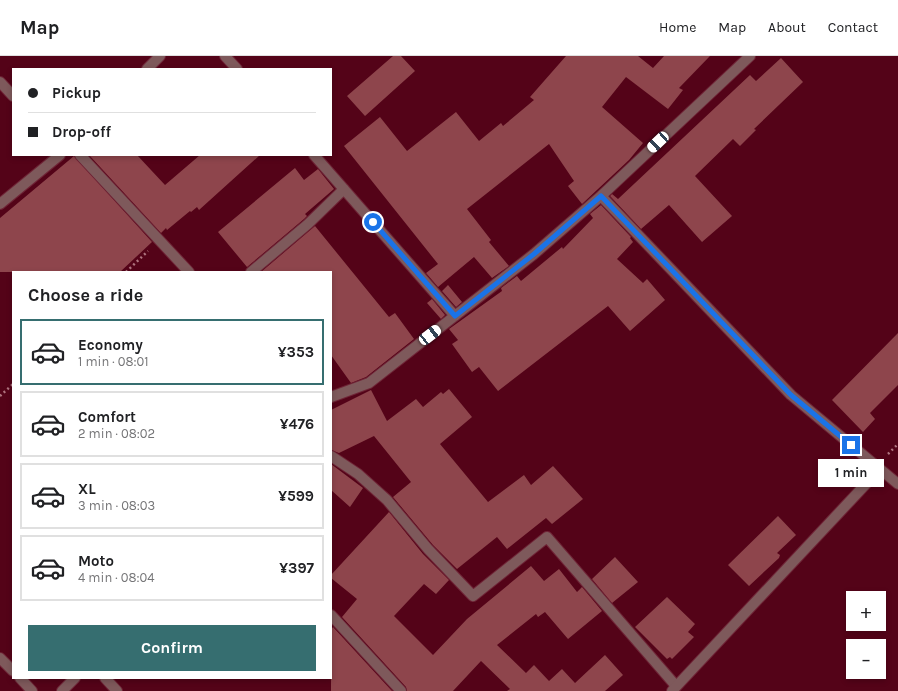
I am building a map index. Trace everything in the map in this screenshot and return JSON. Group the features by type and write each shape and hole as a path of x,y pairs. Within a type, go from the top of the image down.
{"street":[{"path":"148,68 160,56"},
{"path":"225,56 236,68"},
{"path":"332,397 369,383 534,254 601,196 750,56"},
{"path":"0,82 12,95"},
{"path":"0,204 59,156"},
{"path":"81,156 188,271"},
{"path":"315,156 455,316"},
{"path":"252,271 308,224 344,190"},
{"path":"601,196 791,395 898,484"},
{"path":"332,457 358,474 387,500 428,549 473,596 547,537 674,689 880,469"},
{"path":"332,616 402,691"},
{"path":"0,658 12,670"},
{"path":"21,679 32,691"},
{"path":"62,691 74,679"},
{"path":"106,679 118,691"}],"path":[{"path":"127,271 160,240"},
{"path":"0,396 12,385"}],"building":[{"path":"393,56 401,56 415,71 365,116 347,96"},
{"path":"566,56 638,56 653,68 664,56 710,56 679,88 683,90 668,109 626,77 602,107 643,143 629,160 582,204 568,186 574,181 549,144 467,209 491,240 489,242 509,266 492,278 474,257 438,287 426,273 438,264 344,146 380,117 407,151 456,112 479,141 501,123 503,126 534,100 530,97"},
{"path":"781,58 803,82 754,129 756,130 740,146 733,139 695,176 732,216 702,242 669,205 641,229 610,196 612,194 618,199 750,75 756,81"},
{"path":"74,156 152,242 121,271 0,272 0,218"},
{"path":"90,156 138,156 165,185 199,156 259,156 199,210 197,207 191,212 190,211 167,230 166,228 161,233"},
{"path":"295,168 304,180 318,169 334,189 305,214 307,216 304,219 247,267 218,232"},
{"path":"601,205 631,237 630,238 633,242 617,259 643,283 647,279 665,300 630,331 608,306 498,391 479,367 472,372 452,344 458,340 449,329 502,291 501,288 517,276 521,281 562,247 563,249 593,218 590,214"},
{"path":"315,226 389,317 395,313 414,339 366,377 351,383 332,356 332,271 262,271"},
{"path":"448,285 462,302 456,307 442,291"},
{"path":"432,299 445,315 441,319 427,303"},
{"path":"898,333 898,385 870,413 875,419 863,432 832,400"},
{"path":"449,389 472,417 440,444 488,502 524,475 531,485 553,466 583,499 552,524 546,518 507,549 497,537 457,569 433,545 393,497 411,482 374,436 339,453 332,450 332,410 371,390 387,421 416,399 423,407 441,392 443,394"},
{"path":"332,465 363,488 350,507 332,491"},
{"path":"389,512 423,554 449,580 436,594 424,584 394,616 433,655 467,619 531,566 544,581 559,569 577,592 582,587 602,611 568,639 545,612 538,617 536,614 497,645 526,673 534,665 549,681 562,669 575,683 605,655 623,675 605,691 507,691 510,689 481,661 453,691 407,691 406,687 342,617 357,599 332,579 332,574"},
{"path":"778,516 796,535 777,553 780,555 779,558 749,586 728,565"},
{"path":"615,557 638,582 612,603 592,579"},
{"path":"667,597 695,624 688,632 694,637 672,659 670,657 667,659 635,627"},
{"path":"333,627 392,691 331,691"}],"route":[{"path":"373,222 455,316 534,254 601,196 791,395 851,445"}]}
